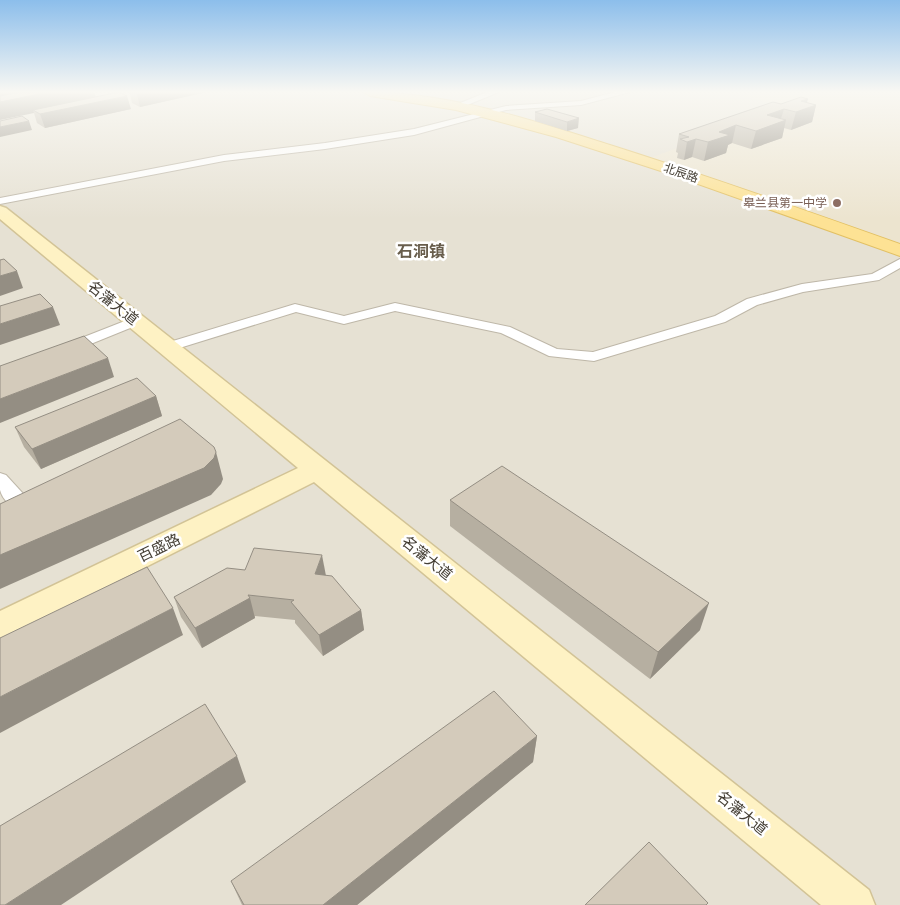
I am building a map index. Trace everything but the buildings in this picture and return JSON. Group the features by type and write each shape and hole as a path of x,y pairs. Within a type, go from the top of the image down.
{"main road":[{"name":"北辰路","path":"562,134 672,170 900,250"},
{"name":"名藩大道","path":"0,211 854,905"},
{"name":"百盛路","path":"0,626 318,470"}],"street":[{"path":"0,201 224,158 324,146 400,134"},
{"path":"168,348 295,308 344,320 395,306 505,330 554,353 594,357 720,319 752,302 802,288 875,277 900,263"},
{"path":"50,353 59,353 136,321"},
{"path":"0,479 21,504"}],"shaded area":[{"path":"0,134 900,134 900,905 0,905"},
{"name":"皋兰县第一中学","path":"715,134 900,134 900,248 647,159"}],"place":[{"name":"皋兰县第一中学","path":"837,203"}],"district":[{"name":"石洞镇","path":"421,251"}]}
